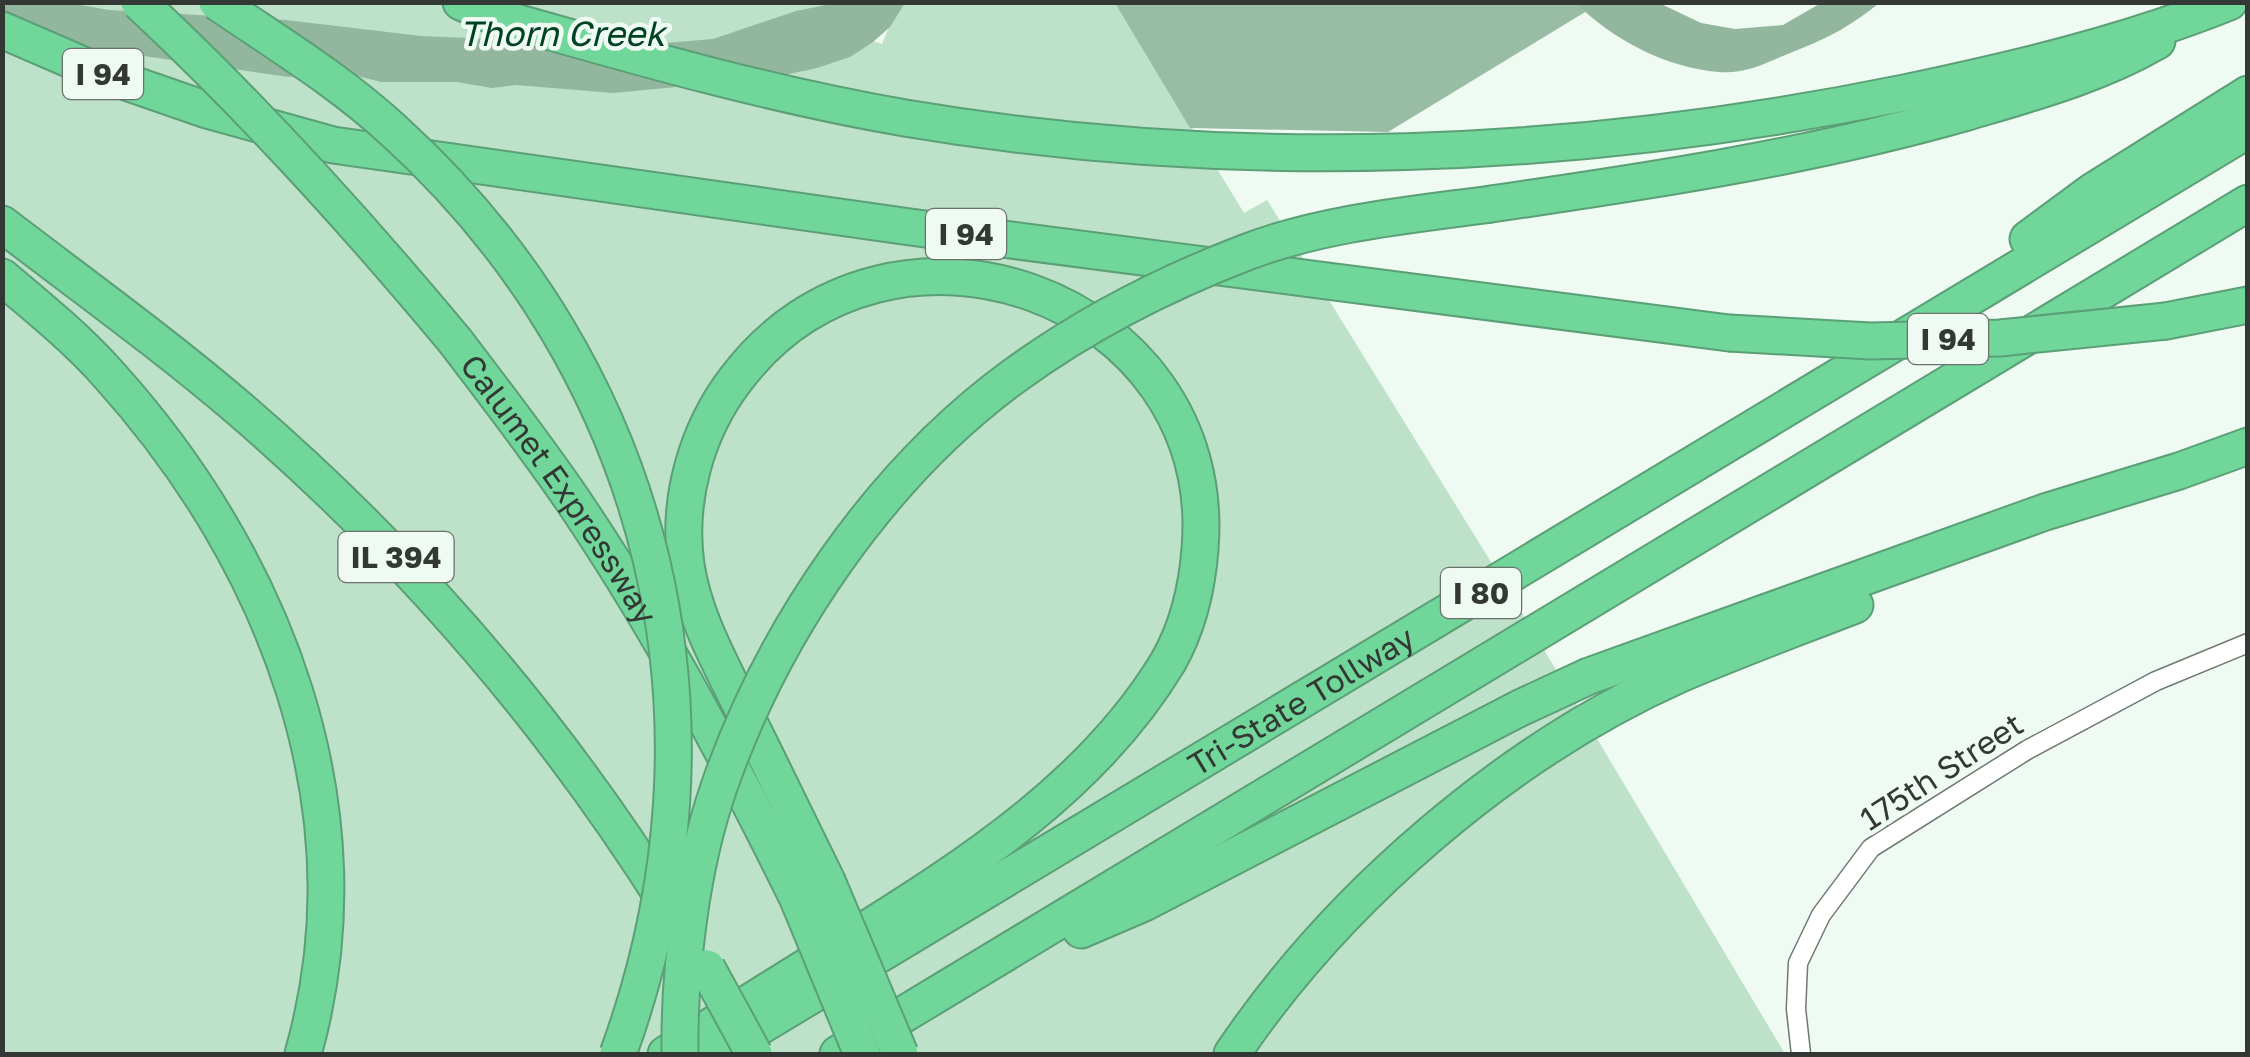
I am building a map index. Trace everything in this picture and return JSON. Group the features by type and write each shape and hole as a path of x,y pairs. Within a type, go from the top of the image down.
{"highway":[{"name":"Calumet Expressway","path":"139,2 192,51 380,250 456,342 581,513 812,890 862,1054"},
{"path":"217,2 342,86 459,196 544,306 578,363 613,439 654,566 673,704 674,782 654,934 637,1002 618,1054"},
{"path":"461,2 708,76 903,118 1013,134 1231,151 1357,153 1504,149 1682,132 1841,106 1996,74 2224,4"},
{"path":"680,1054 679,1012 692,902 718,789 757,695 802,613 844,548 951,430 1014,376 1165,287 1250,250 1353,225 1674,178 1872,139 2114,66 2224,4"},
{"name":"I 94","path":"2,30 106,76 332,146 1729,333 1870,341 1981,338 2166,321 2248,305"},
{"path":"1846,372 2094,191 2248,94"},
{"name":"Tri-State Tollway","path":"714,1054 2248,130"},
{"name":"Tri-State Tollway","path":"838,1054 2248,203"},
{"name":"IL 394","path":"2,224 242,410 353,513 432,595 526,703 595,796 707,968 754,1054"},
{"path":"666,1054 912,900 997,844 1102,747 1168,661 1185,626 1198,578 1202,505 1189,448 1179,425 1148,375 1110,336 1080,315 1028,291 976,278 924,275 888,280 820,305 794,320 749,362 712,416 700,442 686,501 685,558 690,588 712,645 812,890 900,1054"},
{"path":"2,277 109,375 184,471 245,574 291,676 315,765 327,888 322,978 303,1054"},
{"path":"948,988 1144,903 1589,676 2045,512 2248,446"},
{"path":"1232,1054 1301,967 1398,864 1457,812 1520,765 1598,717 1676,676 2052,529 2179,471"}],"street":[{"name":"175th Street","path":"1801,1054 1796,1009 1798,963 1821,915 1871,848 2027,750 2156,681 2248,643"}],"shaded area":[{"path":"841,2 905,3 890,27 873,42 850,57 817,68 771,78 613,93 516,85 492,88 457,82 381,82 338,71 288,77 109,51 3,50 3,3 70,3 109,10 286,20 421,36 641,45 713,39 796,11"},
{"path":"860,2 807,19 882,44 899,3 1116,3 1244,213 1267,200 1512,596 1785,1054 3,1054 2,3"},
{"path":"1590,2 1595,6 1388,132 1190,128 1115,3"},
{"path":"1576,3 1659,3 1701,23 1735,29 1783,25 1821,3 1879,3 1821,40 1760,65 1730,72 1679,65 1660,58 1623,40"}],"water label":[{"name":"Thorn Creek","path":"562,33"}]}
